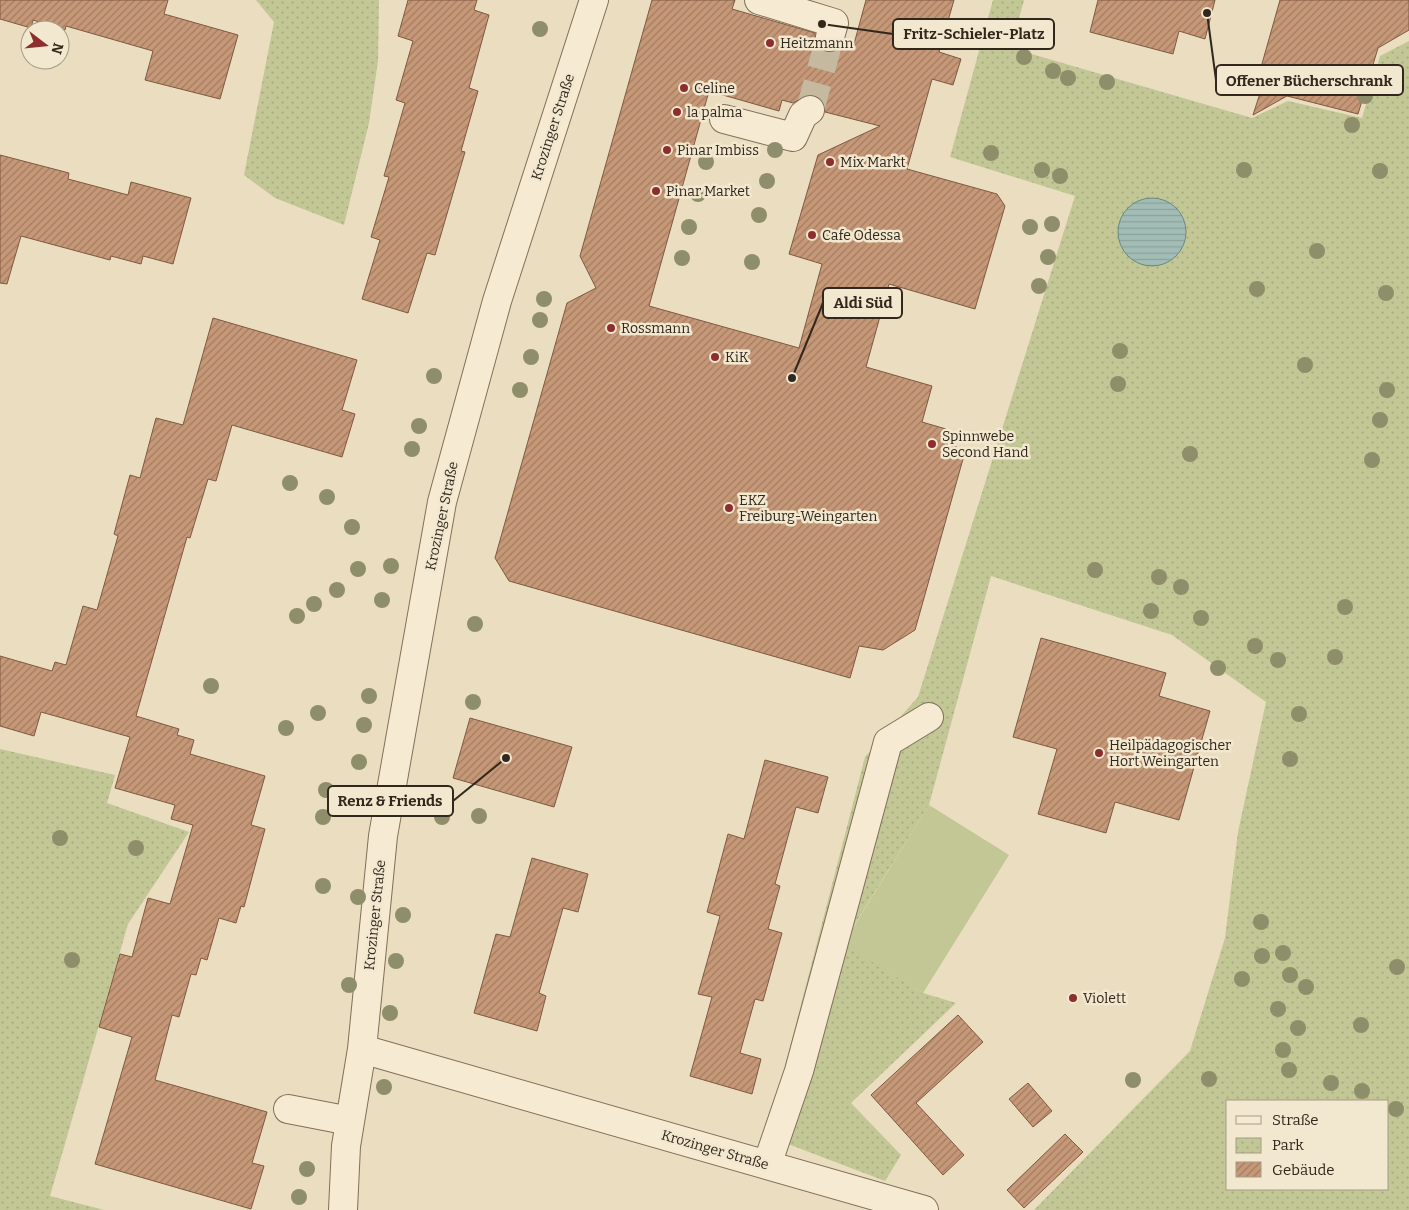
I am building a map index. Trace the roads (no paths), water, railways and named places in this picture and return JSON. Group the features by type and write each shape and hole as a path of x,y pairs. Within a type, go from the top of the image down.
{"street":[{"name":"Krozinger Straße","path":"344,1210 346,1146 362,1048 383,836 442,502 497,301 594,0"},
{"path":"759,0 834,24 830,37"},
{"path":"724,119 793,137 803,115 810,110"},
{"path":"767,1165 799,1071 888,742 929,717"},
{"name":"Krozinger Straße","path":"362,1048 924,1210"},
{"path":"288,1109 350,1121"}],"water":[{"path":"1159,198 1171,204 1180,213 1186,225 1184,245 1176,256 1159,266 1145,266 1128,256 1120,245 1118,225 1128,208 1139,200"}],"tunnel":[{"path":"810,110 830,37"}],"place":[{"name":"Offener Bücherschrank","path":"1207,13"},
{"name":"Fritz-Schieler-Platz","path":"822,24"},
{"name":"Heitzmann","path":"770,43"},
{"name":"Celine","path":"684,88"},
{"name":"la palma","path":"677,112"},
{"name":"Pinar Imbiss","path":"667,150"},
{"name":"Mix Markt","path":"830,162"},
{"name":"Pinar Market","path":"656,191"},
{"name":"Cafe Odessa","path":"812,235"},
{"name":"Rossmann","path":"611,328"},
{"name":"KiK","path":"715,357"},
{"name":"Aldi Süd","path":"792,378"},
{"name":"Spinnwebe Second Hand","path":"932,444"},
{"name":"EKZ Freiburg-Weingarten","path":"729,508"},
{"name":"Heilpädagogischer Hort Weingarten","path":"1099,753"},
{"name":"Renz & Friends","path":"506,758"},
{"name":"Violett","path":"1073,998"}]}
